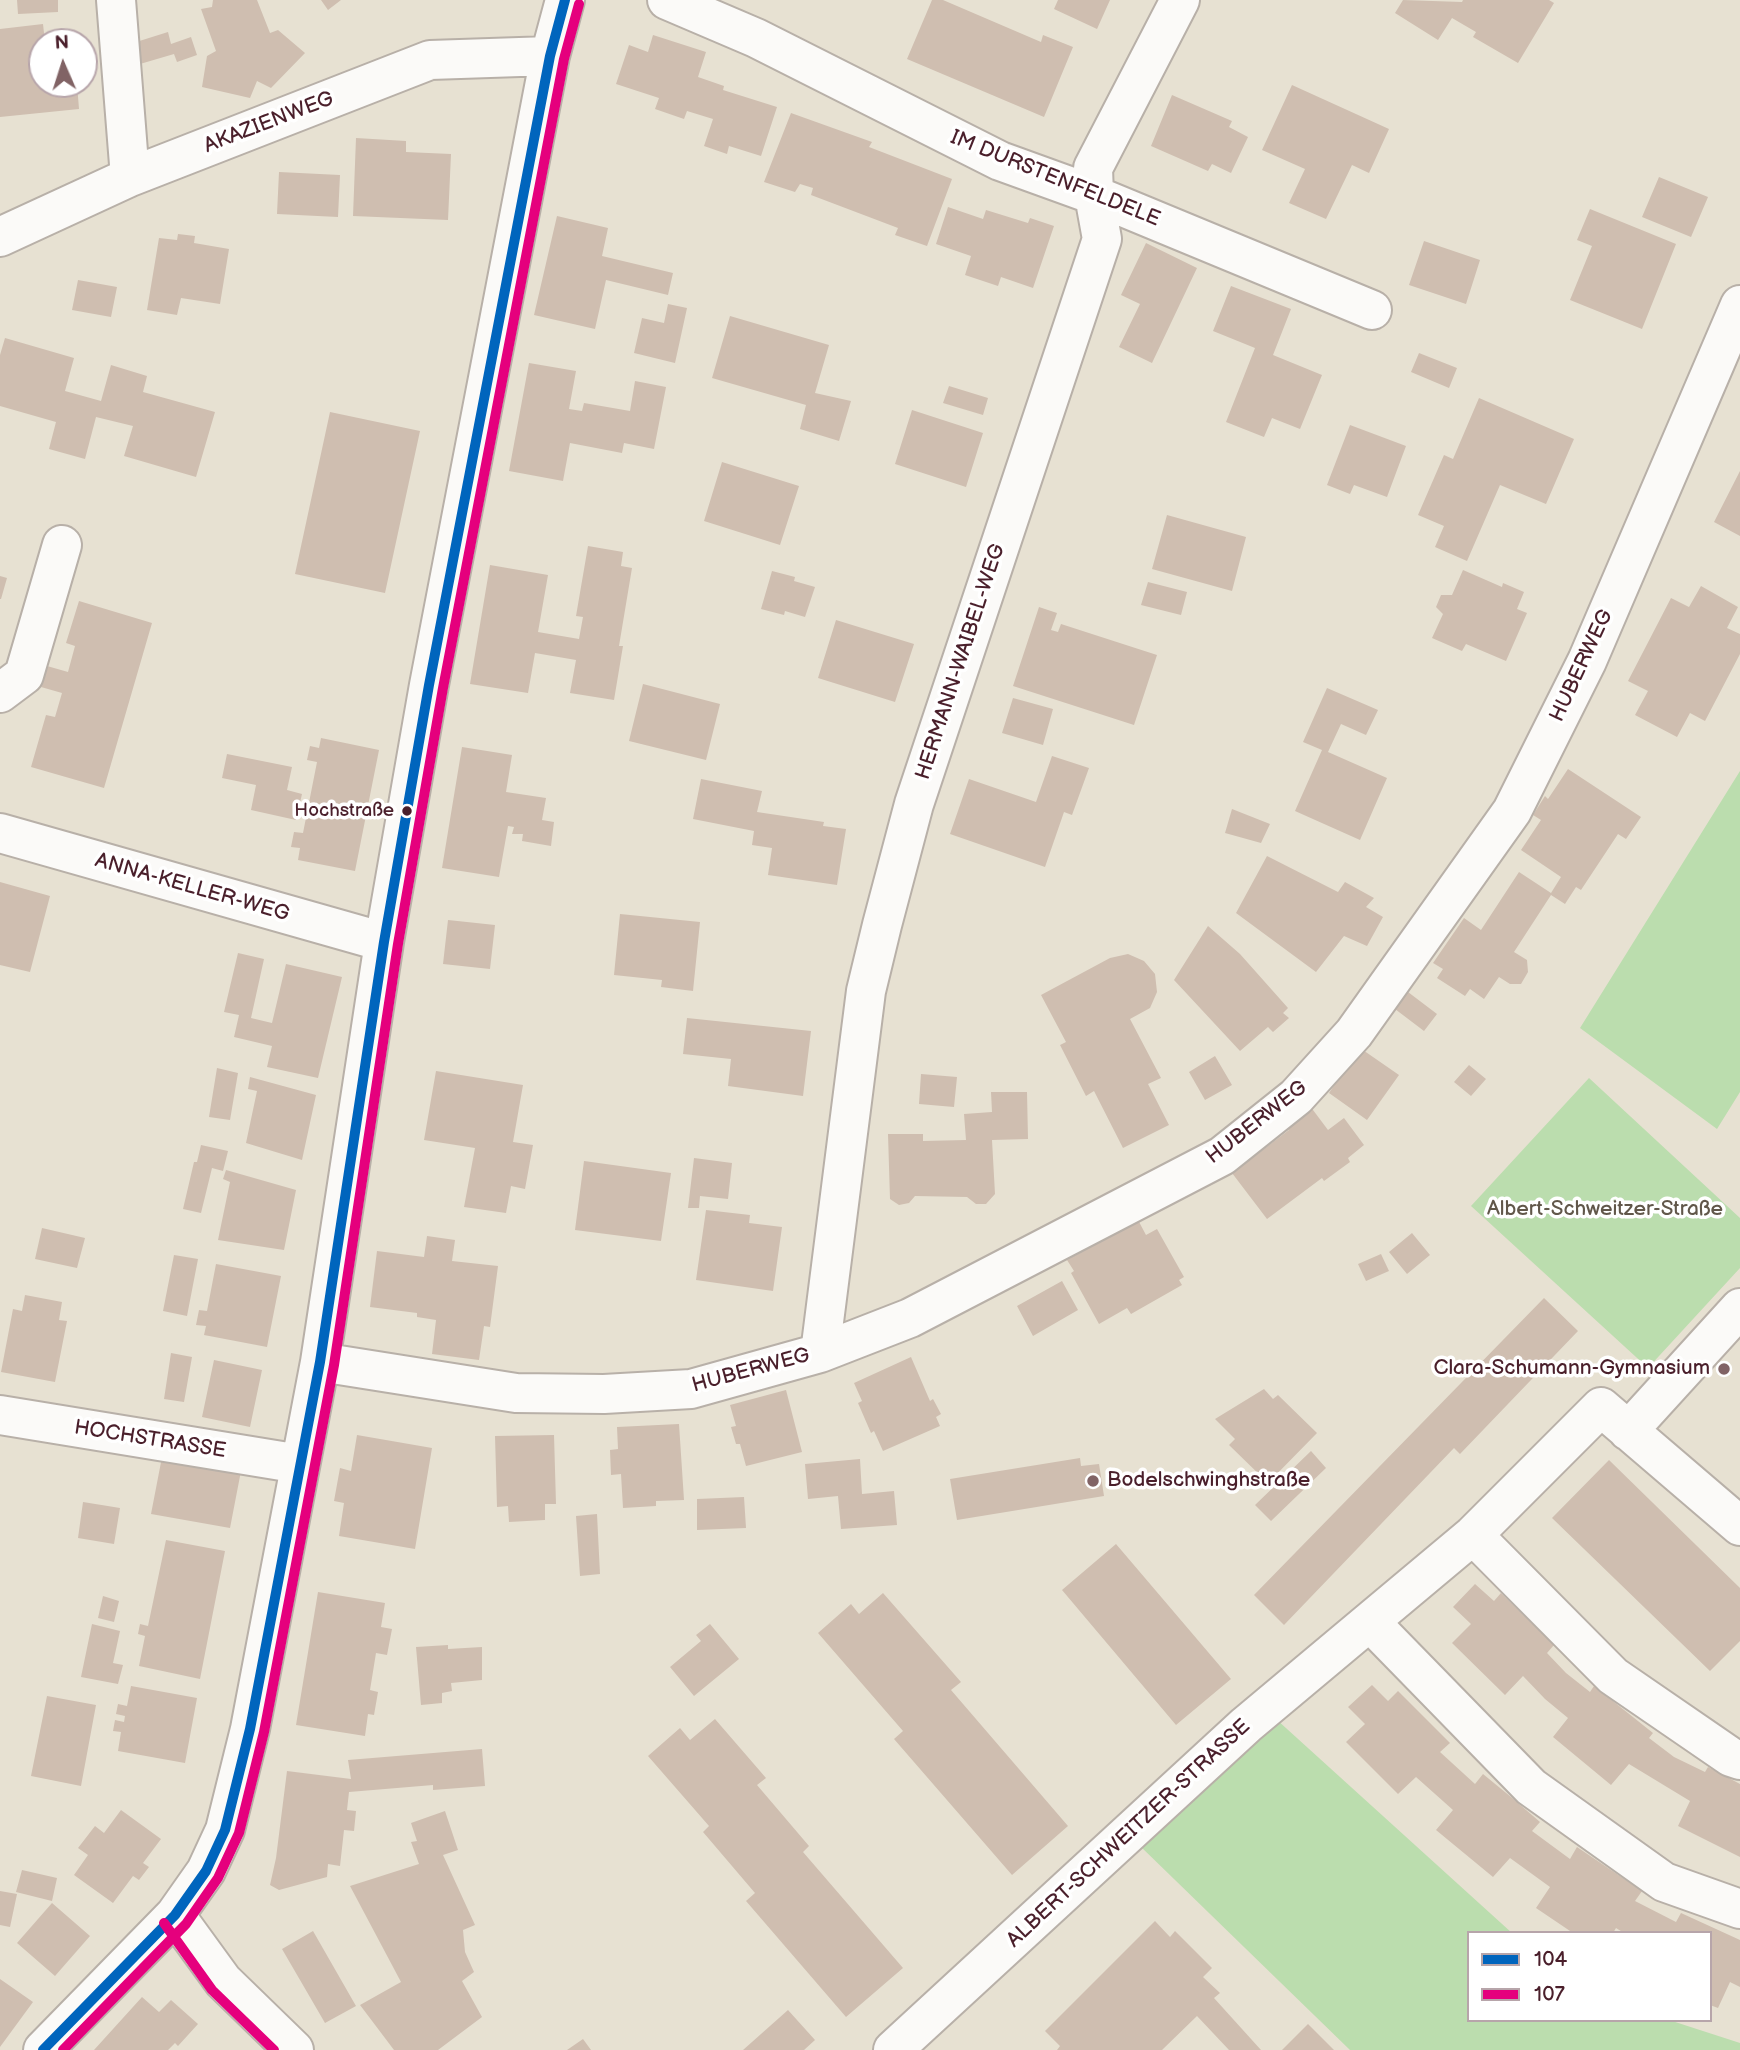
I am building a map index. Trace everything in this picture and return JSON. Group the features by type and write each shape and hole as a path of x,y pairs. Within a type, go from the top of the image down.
{"street":[{"path":"116,0 130,177"},
{"path":"43,2050 175,1915 206,1871 225,1830 250,1729 320,1362 384,942 429,685 550,55 565,0"},
{"name":"IM DURSTENFELDELE","path":"667,0 756,38 999,161 1094,195 1372,310"},
{"name":"HERMANN-WAIBEL-WEG","path":"820,1353 866,991 914,804 1102,239 1094,195 1093,168 1180,0"},
{"name":"AKAZIENWEG","path":"0,237 130,177 430,60 550,55"},
{"name":"HUBERWEG","path":"320,1362 516,1393 604,1394 691,1389 820,1353 910,1318 1222,1156 1296,1097 1354,1033 1512,811 1587,661 1740,305"},
{"path":"0,693 24,675 62,545"},
{"name":"ANNA-KELLER-WEG","path":"0,833 384,942"},
{"path":"1740,1308 1628,1431 1740,1526"},
{"name":"ALBERT-SCHWEITZER-STRASSE","path":"893,2050 1246,1725 1473,1535 1601,1406 1628,1431"},
{"name":"HOCHSTRASSE","path":"0,1415 300,1464"},
{"path":"1473,1535 1613,1676 1731,1757 1740,1760"},
{"path":"1370,1622 1531,1787 1664,1882 1740,1909"},
{"path":"175,1915 223,1981 295,2050"}],"green space":[{"path":"1740,771 1740,1092 1717,1129 1580,1028"},
{"name":"Albert-Schweitzer-Straße","path":"1589,1078 1740,1218 1740,1268 1648,1368 1471,1206"},
{"path":"1276,1719 1510,1931 1467,1931 1467,2022 1675,2022 1740,2043 1740,2050 1350,2050 1139,1845"}],"building":[{"path":"17,0 58,0 58,12 18,14"},
{"path":"213,0 257,0 270,33 278,30 305,53 271,88 257,81 250,98 202,87 207,56 216,51 201,9 212,7"},
{"path":"321,0 341,0 328,10"},
{"path":"932,0 943,0 1041,42 1043,35 1073,47 1044,117 907,59"},
{"path":"1058,0 1110,0 1097,29 1054,9"},
{"path":"1403,0 1549,0 1554,3 1518,63 1473,37 1476,32 1452,18 1438,40 1395,13"},
{"path":"43,24 43,28 28,28 28,98 78,98 79,109 0,117 0,29"},
{"path":"168,32 171,44 191,37 197,55 177,62 174,54 140,64 133,43"},
{"path":"653,35 706,52 698,77 724,86 723,90 777,107 761,156 729,146 727,154 704,146 713,119 687,111 684,119 655,109 659,98 616,84 629,45 648,52"},
{"path":"1292,85 1389,129 1369,173 1352,165 1326,219 1289,203 1305,169 1262,150"},
{"path":"1172,95 1232,121 1229,127 1248,137 1231,173 1212,164 1208,171 1151,146"},
{"path":"791,113 872,142 869,147 952,179 927,246 895,235 898,228 811,195 813,188 800,184 795,192 764,182"},
{"path":"356,138 406,141 406,152 451,154 448,220 353,216"},
{"path":"279,172 340,175 338,217 277,214"},
{"path":"1659,177 1708,197 1691,237 1642,217"},
{"path":"948,207 983,219 986,210 1028,223 1030,218 1054,226 1033,288 1001,277 998,286 965,275 971,256 936,244"},
{"path":"1590,209 1676,244 1642,329 1570,300 1592,246 1577,240"},
{"path":"557,216 608,228 602,256 673,273 668,295 606,280 595,329 534,315"},
{"path":"178,234 195,236 194,243 229,249 220,304 181,298 177,315 147,310 159,238 177,240"},
{"path":"1424,241 1480,260 1466,304 1409,285"},
{"path":"1146,243 1197,268 1152,363 1119,347 1140,304 1121,295"},
{"path":"78,280 117,287 111,317 72,310"},
{"path":"1231,286 1291,309 1273,355 1322,375 1300,429 1272,418 1264,437 1226,422 1255,348 1213,331"},
{"path":"668,304 687,308 675,363 634,353 642,318 664,323"},
{"path":"730,316 829,345 815,393 851,401 839,441 800,429 806,405 712,378"},
{"path":"5,338 74,358 65,391 101,401 111,365 147,376 143,392 215,412 196,477 124,456 133,426 96,417 85,459 49,449 56,422 0,406 0,355"},
{"path":"1419,353 1457,368 1449,388 1411,372"},
{"path":"529,363 576,371 569,409 582,411 584,403 630,411 635,381 666,387 654,449 624,443 622,453 570,443 563,481 509,471"},
{"path":"949,386 988,398 983,415 943,403"},
{"path":"1479,398 1574,439 1546,504 1500,485 1467,561 1435,547 1444,526 1418,515 1444,455 1453,459"},
{"path":"912,410 983,433 966,487 895,464"},
{"path":"330,412 420,431 385,593 295,574"},
{"path":"1350,425 1406,446 1387,497 1354,485 1350,494 1327,485"},
{"path":"722,462 799,486 780,545 704,521"},
{"path":"1740,471 1740,536 1714,522"},
{"path":"1167,515 1246,537 1232,591 1152,569"},
{"path":"588,546 623,552 621,566 632,568 619,646 623,646 614,700 570,693 576,660 535,653 528,693 470,684 490,565 548,575 538,632 579,639 583,617 576,616"},
{"path":"1463,570 1502,587 1503,583 1524,592 1517,609 1527,613 1506,661 1466,644 1462,651 1432,638 1443,614 1436,607 1441,595 1452,595"},
{"path":"772,571 795,577 794,581 815,587 805,617 785,611 784,615 761,609"},
{"path":"0,576 7,578 1,599 0,599"},
{"path":"1148,582 1187,592 1181,615 1141,605"},
{"path":"1701,586 1738,607 1727,628 1740,634 1740,654 1705,721 1690,713 1677,737 1635,715 1648,691 1628,681 1671,598 1689,607"},
{"path":"79,601 152,623 104,788 31,767 46,715 55,717 62,693 41,687 47,666 68,672 75,646 66,643"},
{"path":"1039,607 1057,613 1051,630 1058,632 1061,624 1157,655 1134,725 1013,686"},
{"path":"836,620 914,644 895,702 818,678"},
{"path":"643,684 720,704 706,760 629,741"},
{"path":"1327,688 1378,710 1366,735 1341,724 1328,752 1387,778 1360,840 1295,811 1322,750 1303,742"},
{"path":"1013,698 1053,709 1043,745 1002,733"},
{"path":"321,738 379,750 355,871 298,860 300,848 291,847 294,832 303,833 317,762 307,760 310,746 319,748"},
{"path":"462,747 512,755 506,792 546,798 542,820 554,822 551,846 522,841 523,834 512,834 514,827 508,826 499,877 442,868"},
{"path":"227,754 292,767 287,790 302,794 296,820 251,810 256,785 222,778"},
{"path":"1052,756 1089,768 1072,815 1064,812 1045,867 950,834 969,779 1036,802"},
{"path":"1568,769 1641,817 1626,839 1618,834 1581,890 1576,887 1565,904 1551,895 1514,952 1527,960 1528,972 1521,984 1510,984 1499,977 1484,999 1470,989 1465,996 1437,978 1443,969 1433,963 1464,918 1481,930 1519,872 1551,893 1561,877 1521,850 1541,820 1533,815 1545,796 1548,799"},
{"path":"701,779 762,791 757,812 824,822 823,826 846,829 837,885 768,875 772,848 752,845 754,831 693,819"},
{"path":"1232,809 1270,824 1261,843 1225,833"},
{"path":"1267,856 1338,892 1345,882 1374,898 1366,907 1383,917 1367,946 1344,936 1316,972 1236,913"},
{"path":"0,882 50,896 30,972 0,965"},
{"path":"620,914 700,922 693,991 661,987 662,980 614,975"},
{"path":"448,920 495,925 490,969 443,964"},
{"path":"1208,926 1240,954 1288,1008 1283,1013 1289,1018 1273,1032 1268,1027 1240,1051 1174,980"},
{"path":"238,953 264,959 251,1018 272,1023 286,964 342,977 318,1078 267,1067 272,1046 234,1037 239,1015 224,1012"},
{"path":"1128,954 1144,961 1155,974 1157,992 1150,1008 1130,1019 1161,1078 1148,1084 1169,1125 1123,1148 1094,1091 1086,1096 1060,1045 1066,1042 1041,995 1110,958"},
{"path":"1408,992 1437,1014 1424,1031 1395,1009"},
{"path":"687,1018 811,1031 803,1096 728,1086 731,1059 683,1054"},
{"path":"1360,1048 1399,1075 1367,1120 1329,1093"},
{"path":"1215,1056 1232,1085 1205,1100 1189,1072"},
{"path":"1469,1065 1486,1079 1471,1096 1454,1082"},
{"path":"217,1068 238,1073 230,1120 209,1117"},
{"path":"436,1071 523,1085 513,1142 533,1145 525,1189 511,1186 506,1213 464,1207 475,1148 424,1140"},
{"path":"921,1074 957,1077 954,1107 919,1104"},
{"path":"250,1077 316,1095 302,1160 246,1143 257,1091 248,1089"},
{"path":"991,1092 1027,1092 1028,1139 992,1140 995,1194 986,1204 976,1204 967,1197 915,1196 909,1203 899,1205 890,1199 888,1134 923,1134 923,1141 966,1140 964,1114 992,1112"},
{"path":"1310,1106 1328,1130 1344,1118 1364,1145 1348,1158 1350,1162 1324,1181 1322,1178 1267,1219 1232,1173 1289,1130 1285,1124"},
{"path":"201,1145 228,1151 223,1171 212,1168 201,1213 183,1209 194,1162 197,1162"},
{"path":"694,1158 732,1163 728,1199 700,1196 699,1208 688,1208"},
{"path":"584,1161 671,1173 661,1241 575,1230"},
{"path":"226,1170 296,1190 284,1250 218,1240 230,1182 223,1179"},
{"path":"706,1210 750,1215 749,1223 782,1227 773,1291 696,1280"},
{"path":"1138,1220 1146,1235 1157,1229 1184,1277 1179,1280 1182,1285 1131,1314 1127,1308 1099,1324 1071,1273 1074,1271 1067,1260"},
{"path":"42,1228 85,1238 77,1268 35,1259"},
{"path":"1412,1233 1430,1255 1407,1274 1389,1252"},
{"path":"427,1236 455,1240 452,1261 498,1266 490,1327 484,1326 479,1360 432,1354 436,1320 417,1317 417,1313 370,1307 377,1251 424,1257"},
{"path":"1381,1254 1389,1271 1366,1281 1358,1264"},
{"path":"174,1255 198,1259 187,1316 163,1311"},
{"path":"216,1264 281,1276 267,1347 204,1335 206,1326 196,1325 199,1310 207,1311"},
{"path":"1062,1281 1078,1310 1033,1336 1017,1306"},
{"path":"25,1295 62,1302 59,1320 67,1321 55,1382 1,1372 13,1309 22,1311"},
{"path":"1544,1298 1578,1331 1460,1454 1454,1448 1284,1625 1254,1595"},
{"path":"171,1353 192,1357 184,1402 164,1399"},
{"path":"911,1357 930,1401 933,1399 941,1414 936,1417 940,1426 883,1451 874,1431 871,1433 858,1403 862,1401 854,1383"},
{"path":"214,1360 262,1370 250,1427 202,1417"},
{"path":"1264,1389 1273,1399 1278,1395 1317,1433 1268,1483 1229,1445 1235,1439 1215,1419"},
{"path":"786,1390 802,1452 746,1466 740,1444 736,1444 731,1427 736,1426 730,1405"},
{"path":"679,1424 684,1500 656,1501 656,1506 623,1508 621,1474 611,1475 610,1450 618,1449 617,1427"},
{"path":"357,1435 432,1448 415,1549 339,1536 344,1503 334,1501 340,1468 351,1471"},
{"path":"554,1435 556,1504 545,1504 545,1520 509,1522 508,1506 497,1507 495,1436"},
{"path":"1311,1451 1326,1468 1271,1521 1255,1505"},
{"path":"162,1457 241,1471 230,1528 151,1514"},
{"path":"1080,1458 1081,1466 1099,1464 1104,1496 957,1520 950,1479"},
{"path":"860,1459 862,1494 894,1491 897,1525 841,1529 838,1496 808,1499 805,1464"},
{"path":"1609,1460 1740,1588 1740,1641 1710,1671 1552,1518"},
{"path":"744,1497 746,1528 697,1530 697,1499"},
{"path":"83,1502 120,1508 114,1544 78,1538"},
{"path":"597,1514 600,1574 580,1576 576,1516"},
{"path":"166,1540 225,1551 200,1679 139,1666 145,1636 138,1634 140,1624 148,1626"},
{"path":"1116,1544 1231,1679 1176,1725 1062,1590"},
{"path":"1475,1584 1494,1601 1501,1593 1554,1645 1547,1653 1566,1673 1590,1692 1594,1686 1653,1733 1649,1738 1674,1757 1705,1772 1708,1767 1740,1784 1740,1857 1678,1826 1690,1801 1629,1764 1611,1785 1553,1737 1568,1718 1523,1676 1505,1695 1452,1643 1471,1624 1453,1607"},
{"path":"318,1592 385,1603 381,1627 392,1629 387,1655 376,1653 370,1690 378,1692 374,1715 368,1714 365,1736 296,1725"},
{"path":"883,1593 961,1682 951,1690 1068,1826 1012,1875 894,1739 903,1731 818,1633 851,1604 859,1614"},
{"path":"103,1596 119,1601 114,1622 98,1618"},
{"path":"92,1624 120,1631 113,1663 123,1665 118,1684 81,1677"},
{"path":"710,1624 739,1659 694,1696 670,1667 701,1641 696,1635"},
{"path":"448,1645 448,1649 482,1647 482,1680 451,1683 452,1691 442,1693 442,1703 421,1705 416,1647"},
{"path":"1372,1685 1388,1701 1398,1691 1450,1743 1440,1752 1475,1784 1483,1774 1511,1797 1540,1822 1532,1831 1570,1859 1577,1847 1642,1891 1635,1901 1676,1922 1681,1913 1740,1940 1740,1987 1730,1982 1718,2008 1712,2006 1712,1931 1621,1931 1616,1928 1614,1931 1570,1931 1536,1908 1550,1887 1510,1858 1493,1877 1436,1830 1453,1810 1416,1777 1398,1794 1346,1742 1365,1724 1348,1707"},
{"path":"131,1686 197,1698 185,1763 118,1751 121,1732 113,1731 115,1720 124,1722 125,1716 116,1714 118,1704 127,1706"},
{"path":"47,1696 96,1705 81,1786 31,1776"},
{"path":"715,1719 766,1778 757,1785 809,1846 803,1852 903,1968 846,2017 746,1901 755,1893 703,1832 709,1826 648,1756 680,1728 690,1740"},
{"path":"482,1749 485,1786 433,1790 433,1785 349,1792 347,1810 356,1811 354,1831 344,1830 340,1866 328,1864 327,1877 279,1890 270,1885 287,1771 351,1779 348,1760"},
{"path":"121,1810 161,1839 143,1863 149,1867 139,1880 133,1876 113,1903 74,1875 88,1855 78,1848 95,1826 104,1833"},
{"path":"445,1811 458,1850 443,1855 475,1925 463,1930 465,1952 474,1972 462,1981 482,2017 438,2050 394,2050 360,2005 401,1982 350,1886 419,1864 411,1842 417,1841 411,1823"},
{"path":"22,1870 57,1878 52,1901 16,1892"},
{"path":"0,1891 17,1894 10,1927 0,1925"},
{"path":"52,1903 90,1936 55,1976 17,1943"},
{"path":"1155,1921 1170,1937 1175,1931 1212,1968 1203,1977 1220,1993 1214,1998 1261,2050 1229,2050 1197,2016 1162,2050 1057,2050 1060,2046 1045,2031"},
{"path":"313,1931 356,2006 325,2023 282,1949"},
{"path":"0,1979 33,2002 0,2047"},
{"path":"142,1997 159,2012 171,2000 198,2024 178,2046 175,2043 168,2050 94,2050"},
{"path":"788,2010 815,2040 804,2050 743,2050"},
{"path":"1308,2024 1334,2050 1282,2050"},
{"path":"583,2039 591,2050 567,2050"}],"transit line":[{"name":"104","path":"43,2050 175,1915 206,1871 225,1830 250,1729 320,1362 384,942 429,685 550,56 565,0"},
{"name":"107","path":"63,2050 186,1924 218,1878 239,1833 264,1732 334,1365 398,944 443,688 564,59 579,4"},
{"name":"107","path":"164,1923 212,1990 274,2050"}],"place":[{"name":"Hochstraße","path":"407,811"},
{"name":"Clara-Schumann-Gymnasium","path":"1724,1369"},
{"name":"Bodelschwinghstraße","path":"1093,1481"}]}
